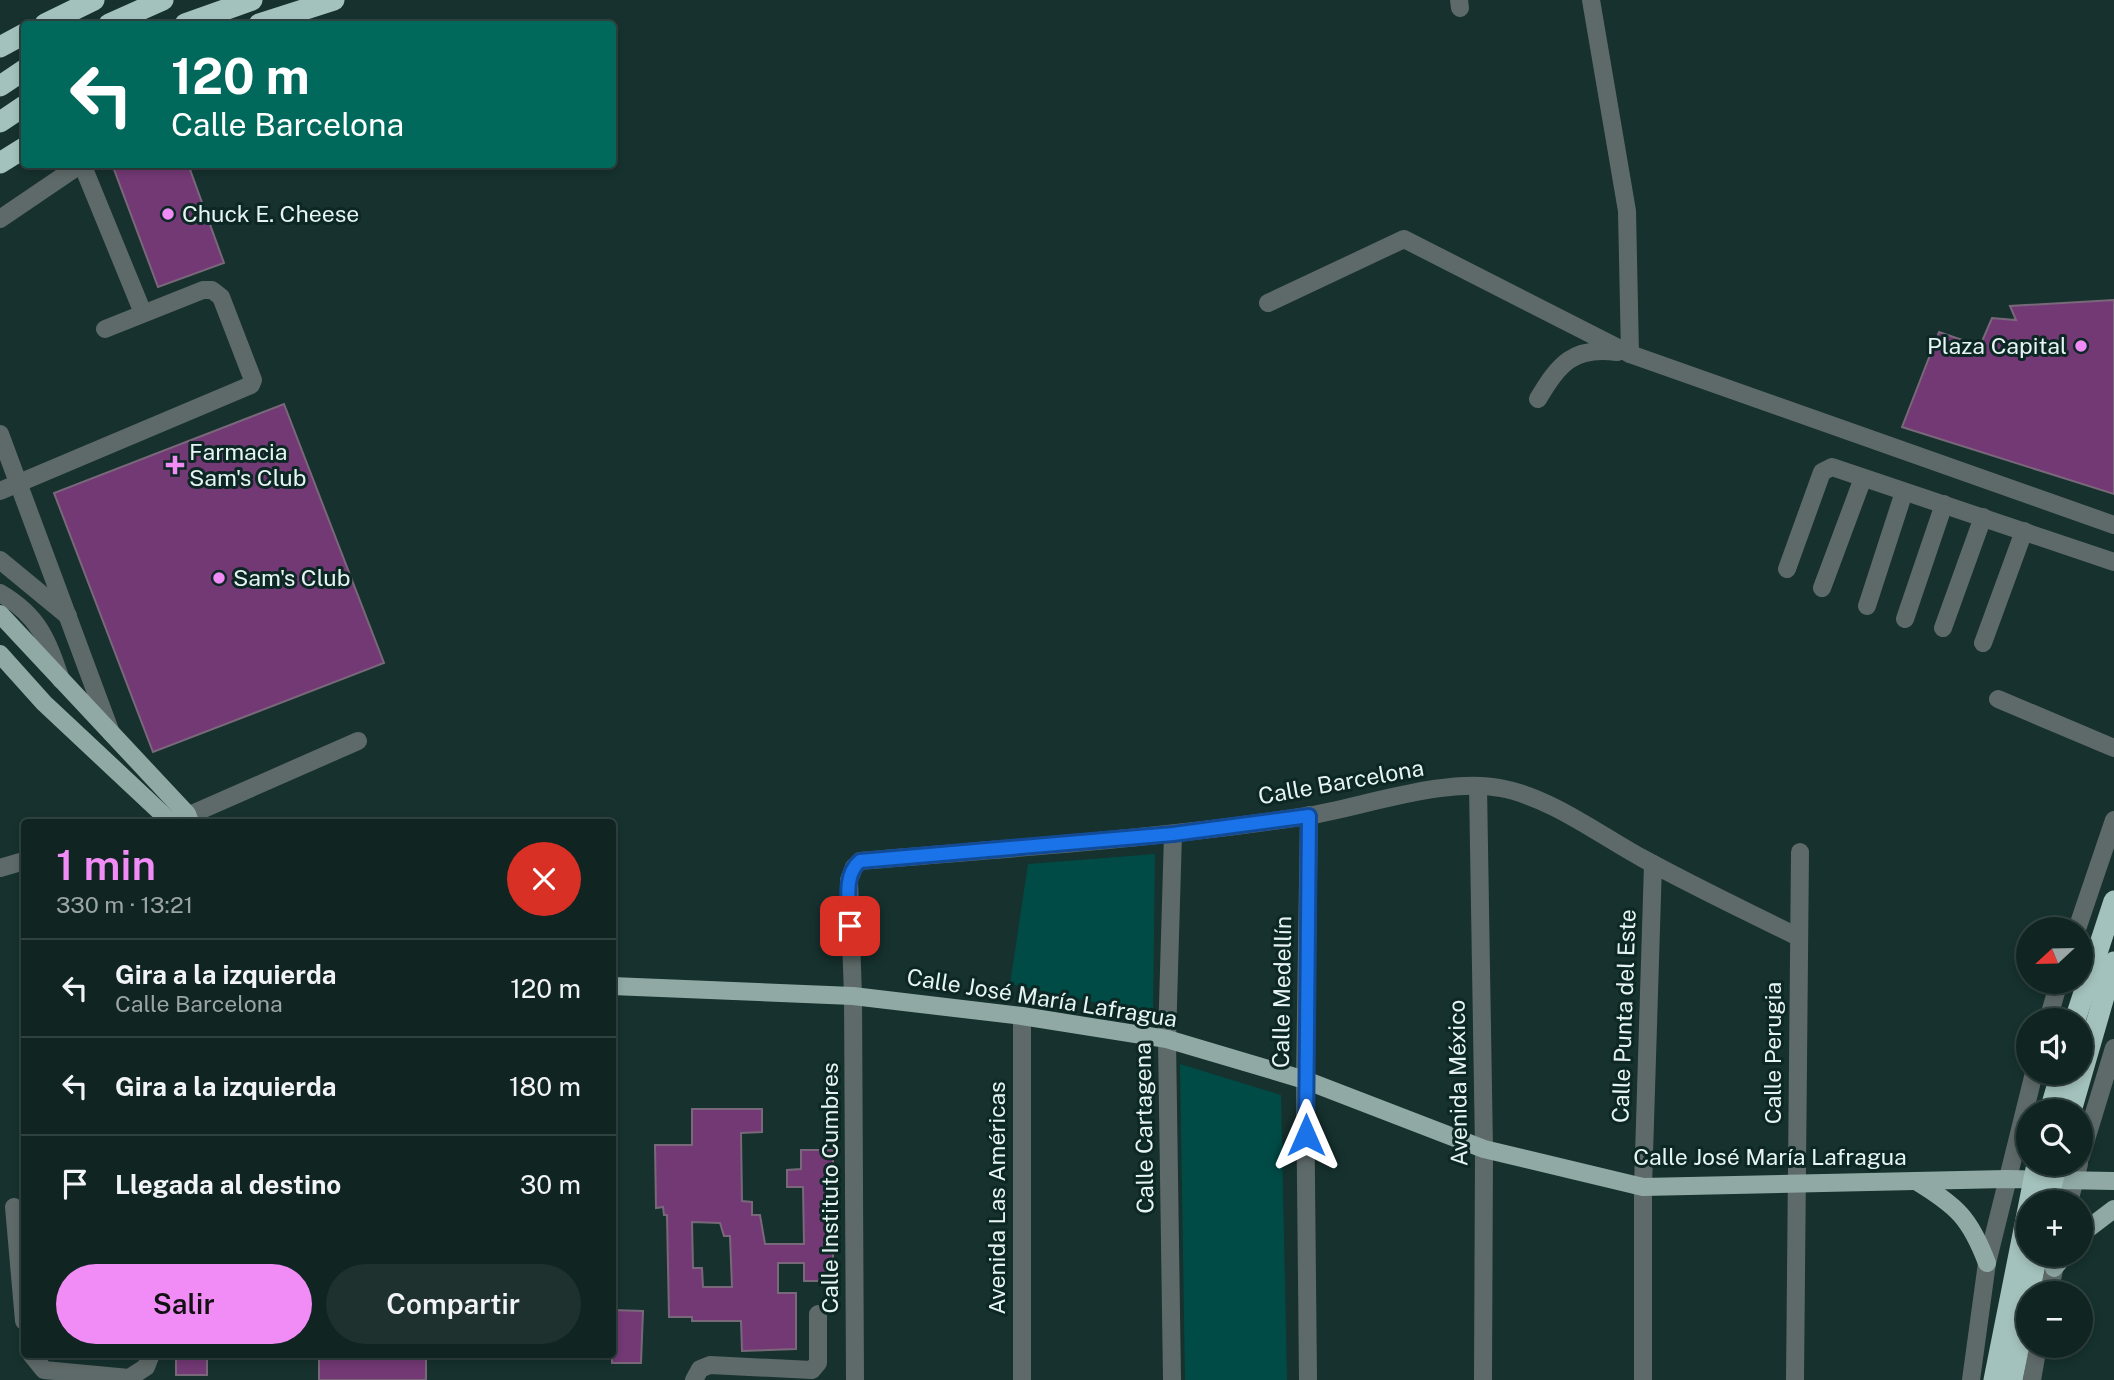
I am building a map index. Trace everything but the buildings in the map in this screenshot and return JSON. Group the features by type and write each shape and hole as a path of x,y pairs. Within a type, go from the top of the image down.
{"highway":[{"path":"51,21 94,0"},
{"path":"116,21 163,0"},
{"path":"193,21 252,0"},
{"path":"268,21 334,0"},
{"path":"0,47 21,36"},
{"path":"0,86 21,72"},
{"path":"0,122 21,108"},
{"path":"0,163 21,150"},
{"path":"2079,1008 2114,901"},
{"path":"2074,1099 2114,962"},
{"path":"1994,1380 2035,1176"},
{"path":"2014,1380 2018,1358"}],"main road":[{"path":"0,614 111,733 179,819"},
{"path":"0,654 44,703 179,819"},
{"name":"Calle José María Lafragua","path":"616,986 853,996 1021,1016 1167,1039 1305,1080 1484,1149 1643,1187 1798,1186 2006,1180 2037,1176"},
{"name":"Calle José María Lafragua","path":"2093,1175 2114,1181"},
{"path":"1916,1181 1960,1211 1974,1229 1987,1263"},
{"path":"2093,1225 2114,1209"}],"street":[{"path":"1591,0 1627,211 1630,354"},
{"path":"0,219 75,168"},
{"path":"83,168 143,313"},
{"path":"1268,303 1404,239 1630,354 2114,525"},
{"path":"0,491 251,385 253,380 218,293 203,289 105,329"},
{"path":"1538,399 1556,369 1571,357 1598,349 1630,354"},
{"path":"0,434 111,733"},
{"path":"1787,569 1822,472 1837,467 1903,492 2114,562"},
{"path":"1822,587 1863,478"},
{"path":"1867,606 1903,492"},
{"path":"1905,619 1944,504"},
{"path":"1943,628 1983,517"},
{"path":"1983,643 2024,531"},
{"path":"0,560 70,618"},
{"path":"0,593 15,602 43,631 61,680"},
{"path":"1998,699 2114,748"},
{"path":"182,819 358,741"},
{"name":"Calle Barcelona","path":"860,861 1173,834 1309,816 1433,790 1478,786 1516,791 1798,937"},
{"name":"Avenida México","path":"1478,786 1484,1149 1483,1380"},
{"name":"Calle Medellín","path":"1308,1380 1305,1080 1309,816"},
{"path":"2081,917 2114,820"},
{"name":"Calle Cartagena","path":"1172,1380 1167,1039 1173,834"},
{"name":"Calle Perugia","path":"1795,1380 1800,852"},
{"name":"Calle Instituto Cumbres","path":"855,1380 853,996 849,880 853,867 860,861"},
{"path":"0,868 21,862"},
{"name":"Calle Punta del Este","path":"1643,1380 1643,1187 1653,864"},
{"name":"Avenida Las Américas","path":"1021,1016 1021,1380"},
{"path":"2093,1117 2114,1048"},
{"path":"1971,1380 1987,1263 2031,1085"},
{"path":"2054,1085 2071,1092 2089,1091 2103,1085"},
{"path":"13,1207 14,1244 21,1298"},
{"path":"694,1380 700,1369 709,1365 805,1372 812,1370 818,1363 818,1314"},
{"path":"34,1358 44,1370 129,1378 146,1367 149,1358"},
{"path":"2032,1380 2036,1358"},
{"path":"1979,1380 1987,1370 1997,1366 2010,1367 2014,1380"}],"shaded area":[{"path":"1155,854 1153,1015 1010,984 1028,864"},
{"path":"1180,1064 1281,1095 1287,1380 1185,1380"}],"place":[{"name":"Chuck E. Cheese","path":"168,214"},
{"name":"Plaza Capital","path":"2081,346"},
{"name":"Farmacia Sam's Club","path":"175,465"},
{"name":"Sam's Club","path":"219,578"}],"route":[{"path":"850,926 850,873 860,861 1173,834 1309,816 1306,1135"}]}
